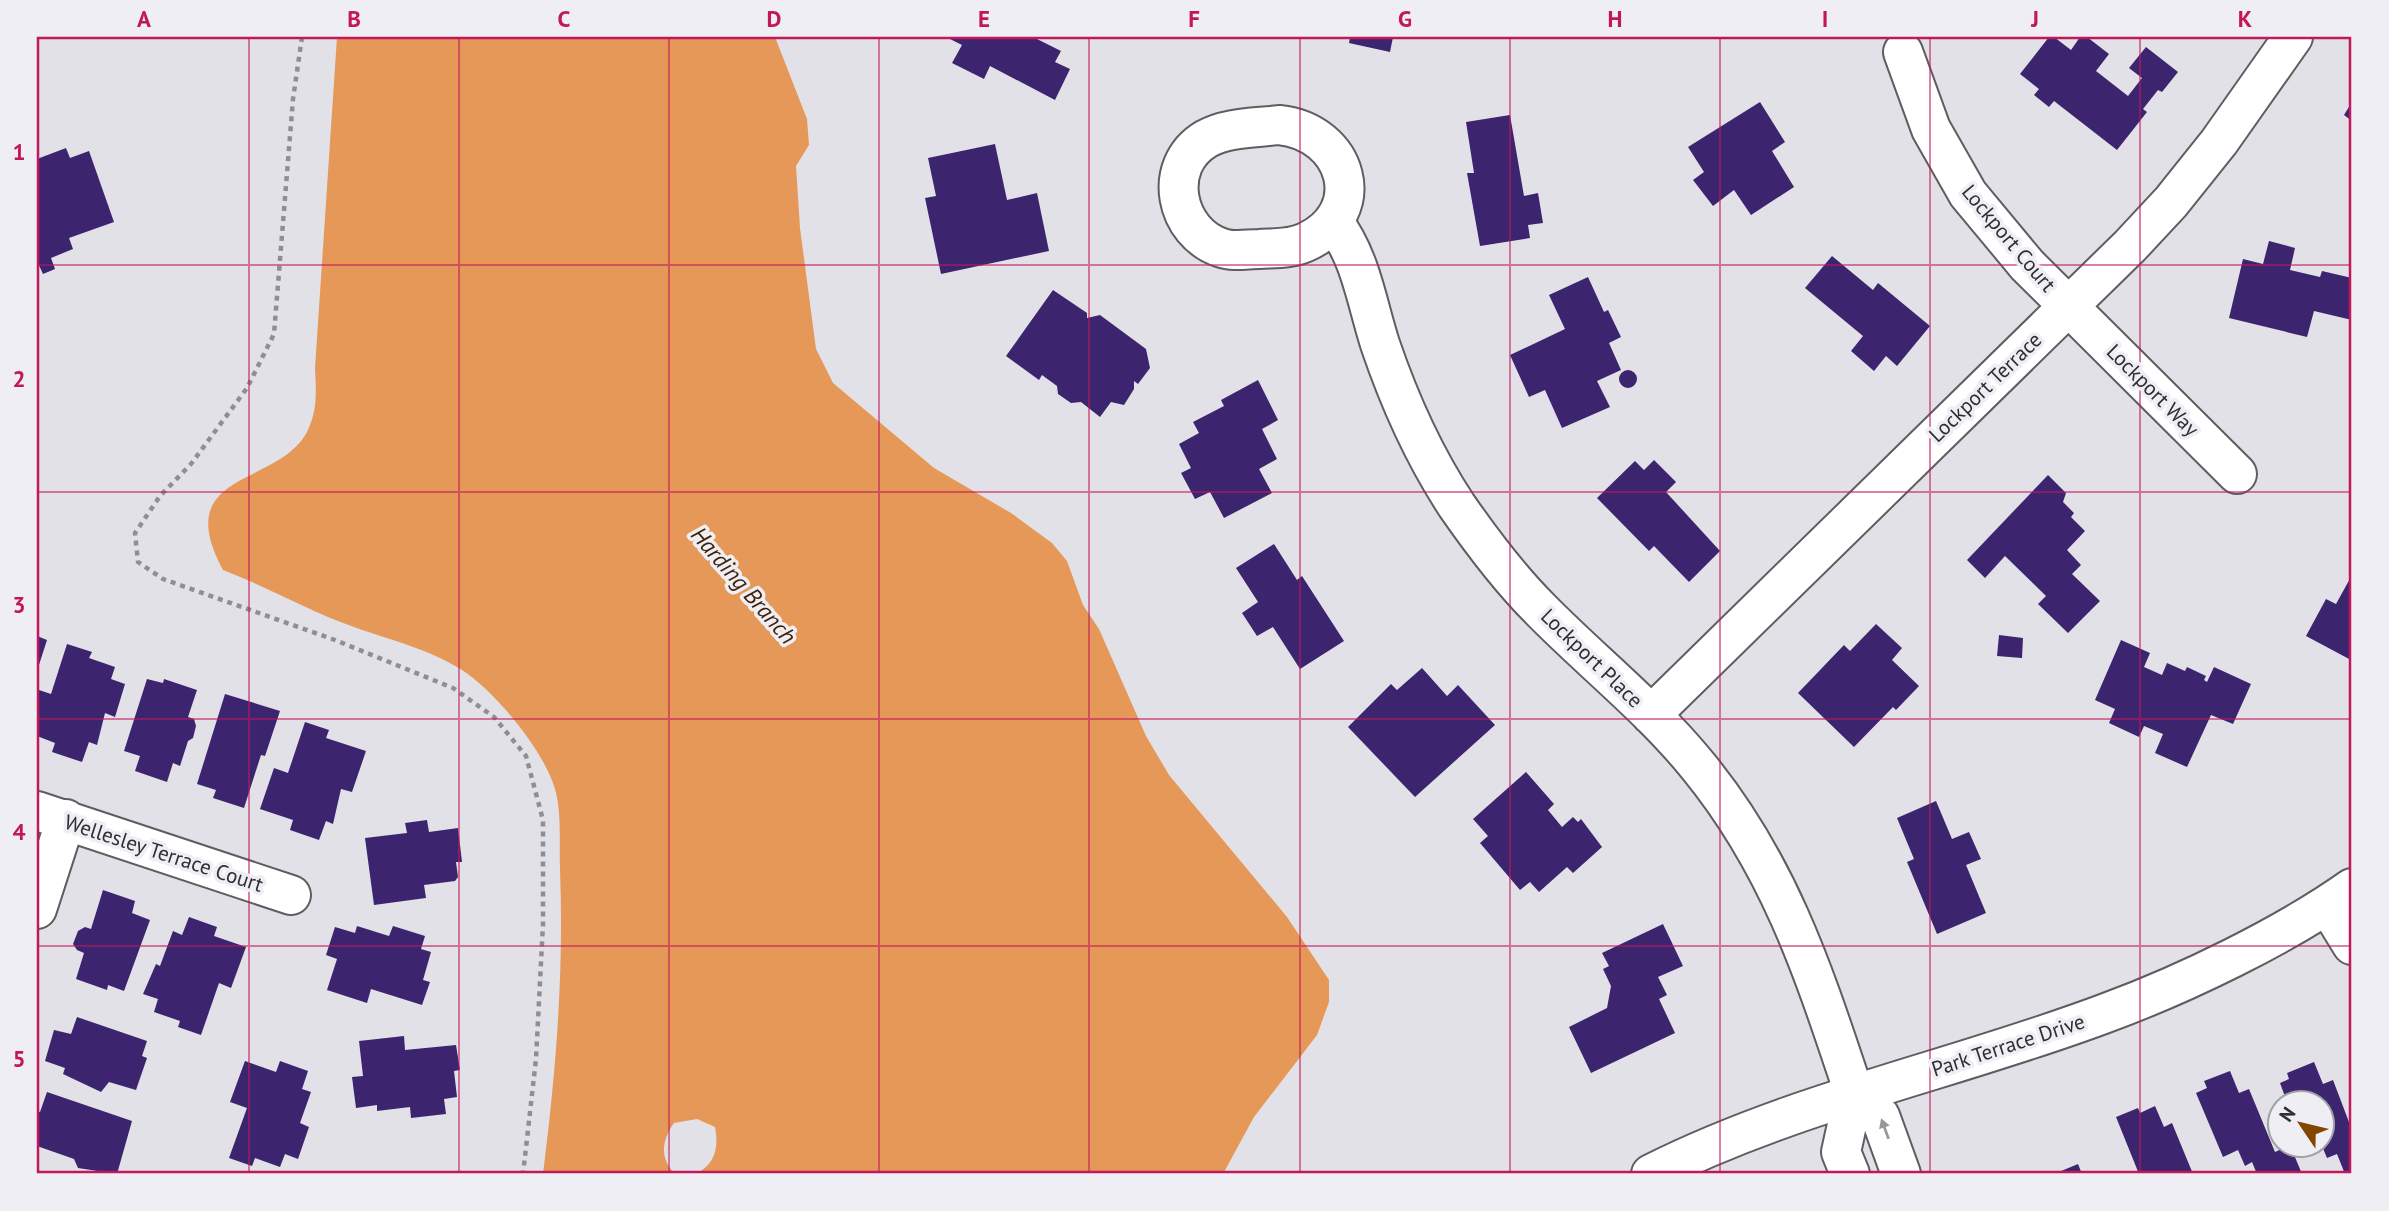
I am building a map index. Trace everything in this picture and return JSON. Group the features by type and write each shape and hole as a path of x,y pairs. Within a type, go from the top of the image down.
{"street":[{"name":"Lockport Terrace","path":"1651,715 2171,202 2219,142 2293,37"},
{"name":"Lockport Court","path":"1903,51 1931,129 1968,194 2027,265 2068,306"},
{"name":"Lockport Place","path":"1333,221 1346,238 1360,269 1379,341 1396,387 1423,448 1457,505 1499,563 1538,608 1651,715 1698,765 1736,816 1776,882 1810,962 1854,1093"},
{"name":"Lockport Way","path":"2068,306 2237,474"},
{"path":"37,909 51,815"},
{"name":"Wellesley Terrace Court","path":"51,815 291,895"},
{"name":"Park Terrace Drive","path":"1651,1174 1699,1150 1854,1093 2106,1014 2191,978 2340,897"},
{"path":"2340,897 2352,946"},
{"path":"1850,1174 1841,1152 1854,1093 1880,1116 1901,1174"}],"path":[{"path":"302,37 293,99 274,334 247,388 191,464 160,496 135,533 138,562 163,579 347,645 453,688 495,717 526,756 543,820 543,924 536,1059 523,1174"}],"water":[{"name":"Harding Branch","path":"337,37 775,37 807,119 809,145 796,166 800,228 816,349 833,383 934,468 1011,513 1052,543 1067,561 1083,605 1099,629 1146,736 1169,775 1287,917 1329,980 1329,1002 1317,1035 1254,1117 1223,1174 695,1174 707,1166 716,1149 715,1127 697,1119 674,1123 667,1136 664,1155 675,1174 543,1174 555,1060 561,946 559,818 555,789 549,774 517,723 489,692 462,670 423,651 337,621 223,570 210,538 209,514 218,497 234,484 293,450 307,432 313,416"}],"building":[{"path":"946,37 1033,37 1061,51 1055,62 1070,69 1055,100 990,66 984,79 952,63 962,45"},
{"path":"1350,37 1393,37 1390,52 1349,43"},
{"path":"2049,37 2054,37 2071,50 2080,37 2087,37 2109,54 2096,71 2128,96 2142,78 2129,68 2146,47 2178,72 2162,92 2158,90 2143,109 2147,112 2117,150 2054,101 2049,107 2034,95 2039,89 2020,74"},
{"path":"1760,102 1785,142 1772,151 1794,187 1751,215 1734,190 1713,206 1693,180 1704,172 1688,147"},
{"path":"2352,102 2352,121 2344,115"},
{"path":"1510,115 1524,196 1538,193 1543,223 1528,225 1530,238 1480,246 1467,173 1474,173 1466,122"},
{"path":"995,144 1007,200 1037,193 1049,251 941,274 925,198 936,196 928,158"},
{"path":"66,148 70,158 89,151 114,222 69,238 73,249 51,258 55,269 43,274 37,261 37,159"},
{"path":"2269,241 2295,248 2290,270 2320,277 2322,271 2352,278 2352,320 2314,311 2307,337 2229,318 2243,259 2263,264"},
{"path":"1832,256 1873,290 1878,283 1930,326 1897,366 1886,356 1874,371 1851,351 1863,336 1805,288"},
{"path":"1588,277 1604,312 1608,310 1621,337 1609,343 1621,370 1597,381 1610,407 1562,428 1545,390 1529,397 1510,355 1565,329 1549,295"},
{"path":"1053,290 1087,313 1087,318 1100,315 1146,349 1150,368 1138,384 1134,381 1134,389 1124,405 1111,402 1100,417 1081,402 1071,403 1058,394 1057,386 1042,375 1039,380 1006,356"},
{"path":"1628,370 1634,373 1637,379 1634,385 1628,388 1622,385 1619,379 1622,373"},
{"path":"1258,380 1278,420 1262,429 1277,459 1259,469 1272,493 1224,518 1210,492 1195,499 1181,473 1191,468 1179,444 1199,433 1193,422 1224,406 1221,400"},
{"path":"1654,460 1676,482 1666,492 1720,551 1689,582 1654,546 1649,551 1597,498 1635,461 1644,470"},
{"path":"2048,475 2066,493 2063,502 2074,513 2071,517 2085,531 2067,550 2081,565 2072,574 2100,601 2068,633 2038,604 2046,596 2005,556 1985,578 1967,560"},
{"path":"1274,544 1297,580 1302,576 1344,641 1300,669 1273,627 1257,636 1242,613 1258,602 1236,568"},
{"path":"2352,575 2351,660 2306,636 2326,599 2336,604"},
{"path":"1876,624 1902,648 1892,660 1919,686 1896,710 1893,707 1854,747 1798,693 1844,645 1850,651"},
{"path":"1999,635 2023,638 2022,658 1997,656"},
{"path":"37,636 47,640 37,671"},
{"path":"2121,640 2150,653 2144,667 2162,675 2167,663 2185,671 2187,667 2206,676 2204,680 2207,682 2214,667 2251,684 2233,724 2211,715 2187,767 2155,753 2163,734 2144,726 2139,737 2109,723 2115,709 2095,700"},
{"path":"67,644 92,652 89,658 115,667 111,679 125,684 115,717 105,713 97,745 89,742 82,762 52,752 55,743 37,736 39,690 51,694"},
{"path":"1422,668 1447,696 1458,685 1495,725 1415,797 1348,727 1391,684 1397,690"},
{"path":"147,679 163,683 164,679 197,690 188,717 194,719 196,726 193,738 188,741 180,766 173,763 167,782 135,771 140,756 124,751"},
{"path":"225,694 280,711 265,756 261,755 244,808 213,798 216,790 197,784"},
{"path":"305,722 329,730 326,738 366,751 352,792 341,789 333,824 326,821 319,840 290,830 293,820 260,809 274,768 288,773"},
{"path":"1526,772 1554,804 1548,810 1562,827 1573,817 1578,822 1581,819 1602,847 1573,873 1567,867 1539,892 1530,882 1520,890 1480,843 1488,836 1473,819"},
{"path":"1936,801 1952,839 1969,832 1981,859 1966,865 1986,913 1937,934 1907,862 1914,859 1897,818"},
{"path":"427,820 429,832 458,828 462,862 456,862 458,877 455,881 424,885 426,898 374,905 365,838 407,833 405,823"},
{"path":"103,890 135,901 132,913 150,920 124,991 108,985 107,990 76,979 84,953 77,950 73,944 78,931 85,927 91,929"},
{"path":"189,917 217,927 214,936 246,947 231,988 219,983 201,1035 178,1027 180,1021 154,1012 158,999 143,994 156,964 160,966 173,931 182,935"},
{"path":"1663,924 1683,966 1658,977 1667,995 1659,999 1675,1033 1591,1073 1569,1027 1607,1008 1611,986 1603,969 1609,966 1602,953"},
{"path":"357,926 389,936 393,926 425,936 421,949 431,952 423,980 430,982 422,1005 371,989 367,1003 327,990 337,959 326,955 335,927 355,933"},
{"path":"77,1017 147,1041 142,1056 147,1058 136,1090 109,1082 101,1092 63,1074 65,1068 45,1061 54,1030 71,1034"},
{"path":"404,1036 405,1050 456,1045 460,1070 454,1071 457,1097 444,1099 446,1114 411,1118 410,1107 377,1111 377,1105 356,1108 352,1077 363,1076 359,1041"},
{"path":"245,1061 276,1072 280,1061 308,1071 302,1089 311,1092 300,1123 309,1127 298,1159 285,1154 280,1167 255,1158 252,1166 229,1158 247,1108 230,1102"},
{"path":"2314,1062 2323,1084 2333,1080 2352,1130 2352,1174 2345,1174 2336,1154 2336,1088 2282,1088 2280,1083 2289,1079 2287,1073"},
{"path":"2230,1071 2239,1093 2249,1089 2266,1130 2266,1158 2295,1158 2302,1174 2257,1174 2252,1162 2245,1166 2238,1150 2223,1157 2196,1093 2207,1088 2204,1081"},
{"path":"47,1092 132,1121 117,1174 78,1168 74,1159 37,1146 37,1111 40,1112"},
{"path":"2155,1106 2164,1127 2172,1123 2193,1174 2139,1174 2116,1117 2138,1108 2140,1113"},
{"path":"2078,1164 2082,1174 2054,1174"}]}
